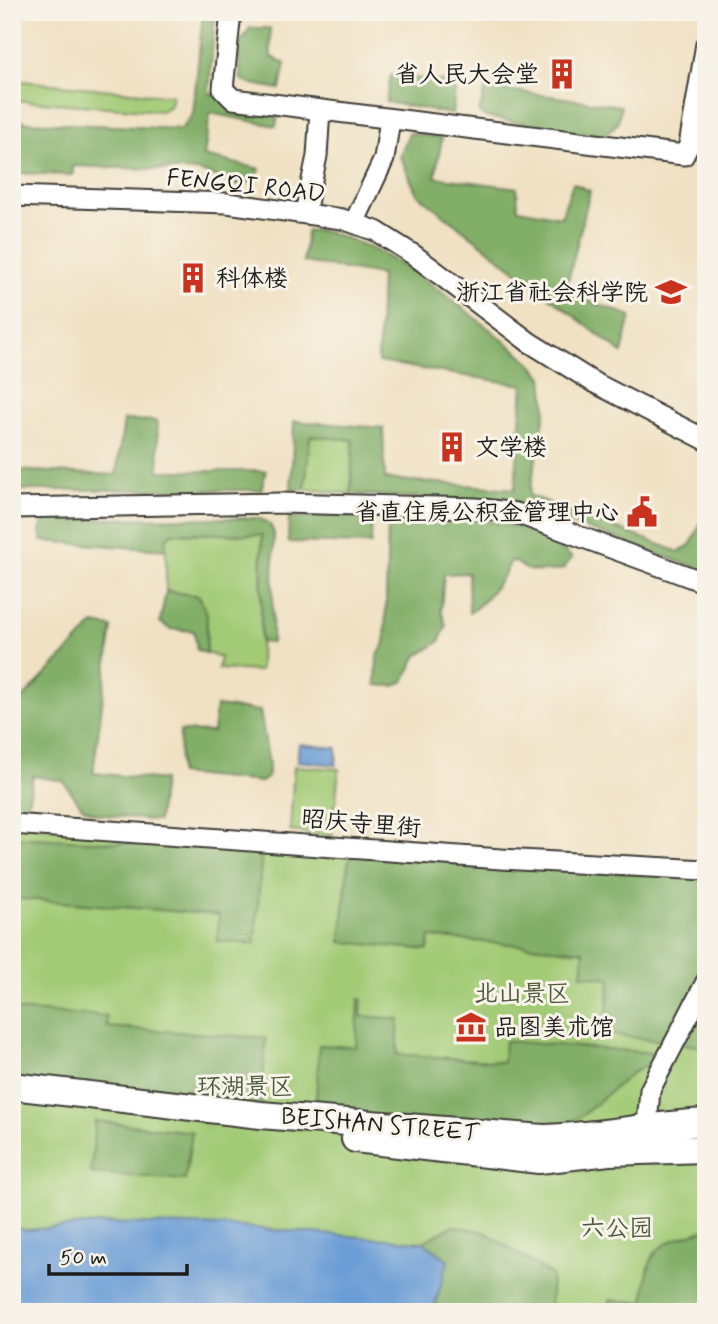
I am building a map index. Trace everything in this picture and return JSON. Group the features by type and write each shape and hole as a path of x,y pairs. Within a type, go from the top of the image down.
{"main road":[{"name":"BEISHAN STREET","path":"12,1086 261,1115 543,1138 586,1136 647,1125 706,1122"},
{"name":"BEISHAN STREET","path":"12,1101 539,1160 609,1152 706,1149"},
{"path":"609,1152 706,1162"}],"street":[{"path":"231,12 223,89 233,99 684,155 689,145 704,69 706,44"},
{"path":"305,213 317,156 320,110"},
{"path":"354,223 384,159 390,119"},
{"name":"FENGQI ROAD","path":"12,196 227,203 305,213 354,223 376,231 414,255 529,342 593,382 706,440"},
{"path":"12,508 281,503 476,508 516,513 706,583"},
{"name":"昭庆寺里街","path":"12,824 501,859 706,870"},
{"path":"647,1125 650,1090 706,982"}],"green space":[{"path":"203,12 215,12 209,93 279,111 276,126 210,113 204,156 260,169 255,181 239,185 199,171 73,166 73,175 12,173 12,139 15,136 12,133 12,118 26,122 181,129 193,114"},
{"path":"250,28 270,28 271,57 285,63 280,89 247,83 241,79 238,47"},
{"path":"391,75 456,83 452,114 386,102"},
{"path":"12,80 172,95 170,106 161,111 12,100"},
{"path":"486,87 621,106 618,123 604,135 596,135 486,117 479,113"},
{"path":"409,133 442,138 435,177 517,188 518,209 561,217 573,183 590,191 565,293 631,316 622,353 417,194 400,156"},
{"path":"318,230 376,251 429,282 527,359 543,377 546,409 529,495 679,552 691,544 701,523 706,524 706,571 516,503 351,494 353,440 310,436 305,489 291,490 294,421 383,428 385,479 515,489 523,385 378,362 381,275 303,262 307,231"},
{"path":"124,420 157,421 159,471 266,471 261,490 12,490 12,470 116,475"},
{"path":"310,435 353,440 351,494 305,489"},
{"path":"372,515 371,544 288,542 289,517"},
{"path":"388,516 461,518 509,525 532,532 553,543 572,558 563,569 544,571 526,569 511,561 493,590 469,613 468,573 444,574 441,610 446,626 439,642 416,657 404,681 394,686 376,685 377,657 385,643"},
{"path":"258,518 269,523 274,533 272,643 261,642 262,535 171,533 166,539 166,550 42,541 40,531 44,519"},
{"path":"170,533 262,535 260,671 218,669 220,657 206,653 207,614 199,596 166,591 166,539"},
{"path":"166,591 199,596 207,614 206,653 197,650 194,631 170,629 160,622"},
{"path":"94,624 112,627 93,773 163,780 158,821 96,814 83,808 63,781 33,776 26,814 12,812 12,699 23,698"},
{"path":"216,706 260,711 269,764 267,778 261,782 179,774 180,731 213,732"},
{"path":"294,766 339,769 332,836 290,831"},
{"name":"环湖景区","path":"12,824 706,870 706,1312 12,1312"},
{"path":"12,837 262,850 255,944 217,941 219,915 12,898"},
{"path":"353,855 706,878 706,1047 605,1034 610,978 582,975 584,951 430,937 428,950 341,942 348,863"},
{"path":"359,999 362,1000 361,1016 399,1019 397,1054 503,1062 505,1041 669,1054 632,1073 584,1114 543,1138 315,1119 319,1045 356,1047"},
{"path":"12,1010 107,1016 107,1027 266,1038 261,1115 12,1086"},
{"path":"95,1121 192,1132 185,1180 91,1173"},
{"path":"453,1226 485,1232 552,1276 550,1312 433,1312 448,1260 423,1242"},
{"path":"706,1229 706,1312 608,1312 610,1300 644,1302 648,1269 657,1251 675,1240"}],"water":[{"path":"299,744 337,748 336,765 297,761"},
{"path":"108,1223 230,1226 423,1242 448,1260 433,1312 12,1312 12,1227 27,1230"}],"place":[{"name":"省人民大会堂","path":"562,74"},
{"name":"科体楼","path":"193,278"},
{"name":"浙江省社会科学院","path":"671,292"},
{"name":"文学楼","path":"452,447"},
{"name":"省直住房公积金管理中心","path":"642,512"},
{"name":"品图美术馆","path":"471,1027"}],"park label":[{"name":"北山景区","path":"522,993"},
{"name":"六公园","path":"617,1228"}]}
